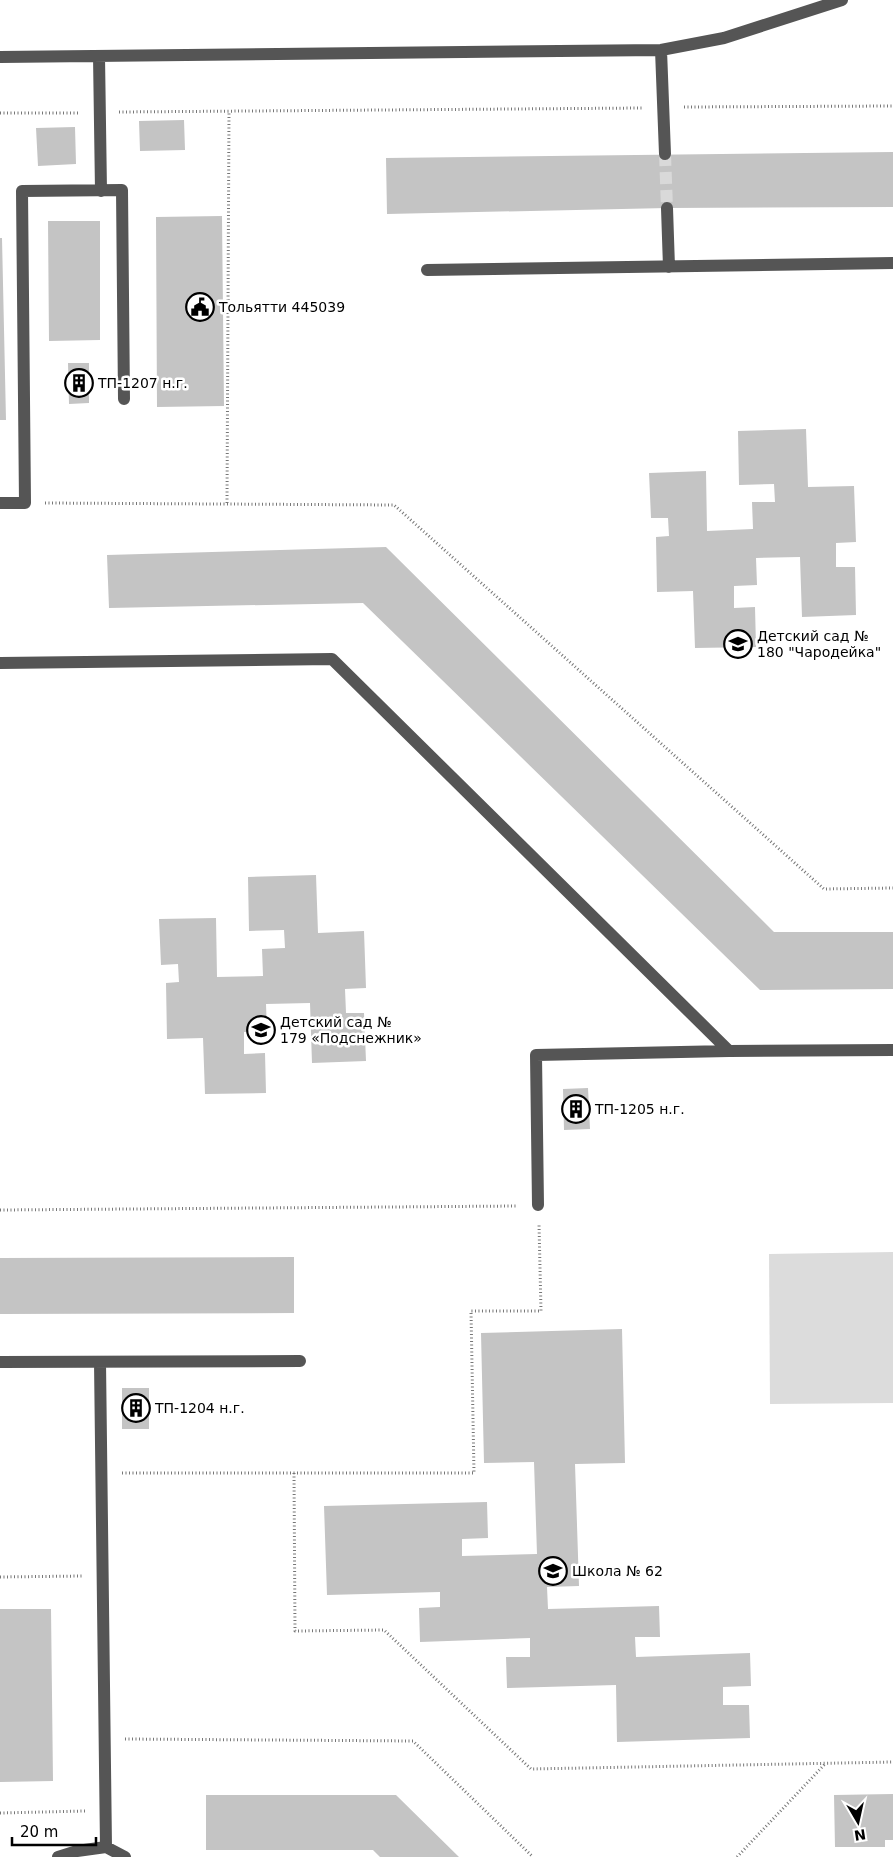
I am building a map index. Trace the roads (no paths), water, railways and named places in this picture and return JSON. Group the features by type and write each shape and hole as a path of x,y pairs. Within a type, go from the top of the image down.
{"street":[{"path":"0,57 661,50 724,38 842,0"},
{"path":"661,50 665,154"},
{"path":"99,56 101,191"},
{"path":"0,503 25,503 22,191 122,190 124,399"},
{"path":"667,208 669,267"},
{"path":"427,270 893,263"},
{"path":"0,662 332,658 729,1051"},
{"path":"538,1205 536,1055 893,1050"},
{"path":"0,1362 300,1362"},
{"path":"100,1362 106,1847"},
{"path":"58,1857 77,1851 106,1847 126,1857"}],"tunnel":[{"path":"665,154 667,208"}],"place":[{"name":"Тольятти 445039","path":"200,307"},
{"name":"ТП-1207 н.г.","path":"79,383"},
{"name":"Детский сад № 180 \"Чародейка\"","path":"738,644"},
{"name":"Детский сад № 179 «Подснежник»","path":"261,1030"},
{"name":"ТП-1205 н.г.","path":"576,1109"},
{"name":"ТП-1204 н.г.","path":"136,1408"},
{"name":"Школа № 62","path":"553,1571"}]}
